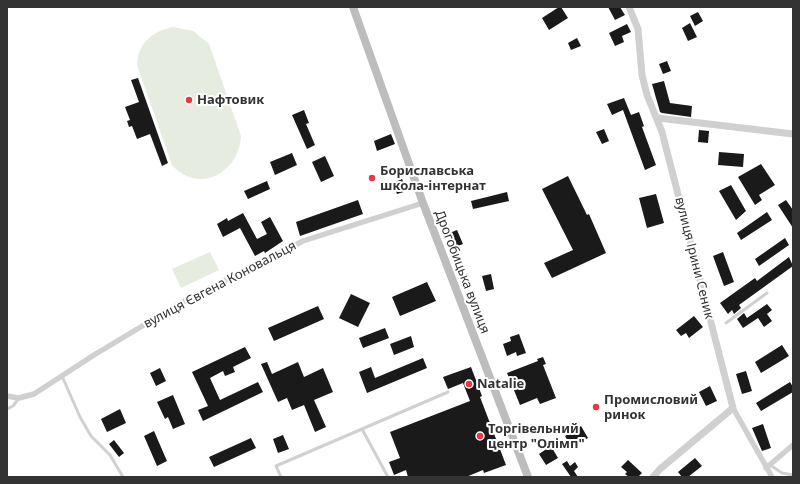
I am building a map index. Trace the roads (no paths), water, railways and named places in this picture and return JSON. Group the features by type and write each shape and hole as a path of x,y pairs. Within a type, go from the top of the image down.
{"main road":[{"name":"Дрогобицька вулиця","path":"353,7 423,203 525,476"}],"street":[{"name":"вулиця Ірини Сеник","path":"629,7 638,29 642,74 647,95 658,118 733,408"},
{"path":"658,118 793,134"},
{"name":"вулиця Євгена Коновальця","path":"7,396 19,398 34,394 179,304 304,241 423,203"},
{"path":"653,477 660,469 733,408 768,466 772,477"},
{"path":"768,466 793,445"}],"lane":[{"path":"726,324 767,293"},
{"path":"62,376 80,417 91,436 110,455 123,477"},
{"path":"281,477 276,466 448,392"},
{"path":"7,409 13,406 19,398"},
{"path":"362,429 388,477"},
{"path":"768,466 782,473 793,475"}],"place":[{"name":"Нафтовик","path":"189,100"},
{"name":"Бориславська школа-інтернат","path":"372,178"},
{"name":"Natalie","path":"469,384"},
{"name":"Промисловий ринок","path":"596,407"},
{"name":"Торгівельний центр \"Олімп\"","path":"480,436"}]}
